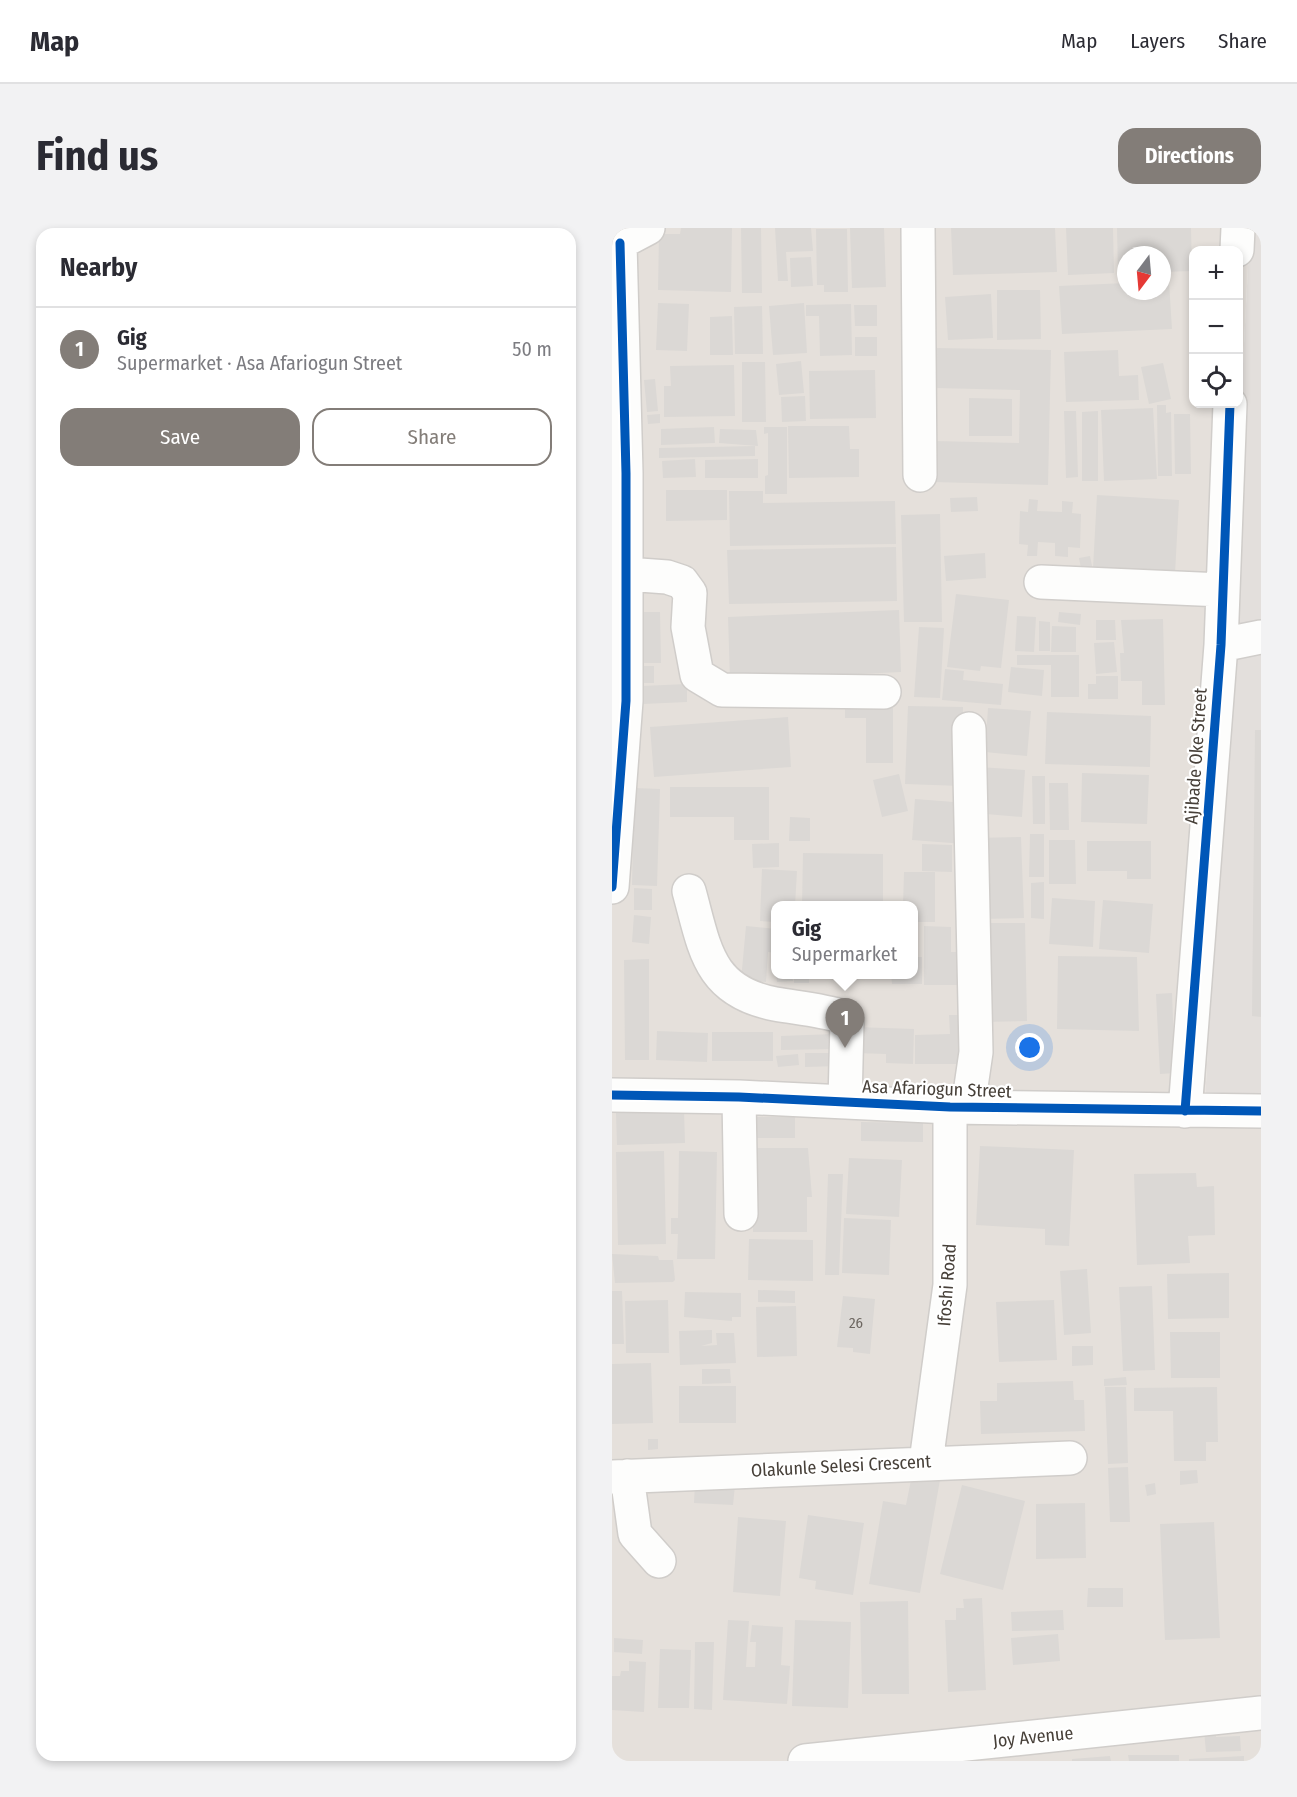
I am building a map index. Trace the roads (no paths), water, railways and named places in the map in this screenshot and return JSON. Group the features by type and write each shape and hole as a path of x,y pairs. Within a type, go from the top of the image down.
{"street":[{"path":"612,887 619,699 621,557 616,245 648,228"},
{"path":"918,228 920,475"},
{"path":"1237,246 1238,228"},
{"name":"Ajibade Oke Street","path":"1185,1111 1221,645 1230,408"},
{"path":"621,557 682,582 690,593 688,627 697,675 722,690 884,692"},
{"path":"1041,582 1222,590"},
{"path":"1221,645 1261,637"},
{"name":"Ifoshi Road","path":"926,1462 950,1285 959,1107 976,1052 969,729"},
{"path":"689,891 706,953 725,983 752,999 844,1017 848,1022 845,1102"},
{"name":"Asa Afariogun Street","path":"612,1095 739,1097 959,1107 1261,1111"},
{"path":"739,1097 741,1214"},
{"name":"Olakunle Selesi Crescent","path":"620,1477 926,1462 1070,1458"},
{"path":"620,1477 635,1534 659,1561"},
{"name":"Joy Avenue","path":"805,1761 1261,1713"}],"place":[{"name":"Gig","path":"845,1048"}]}
